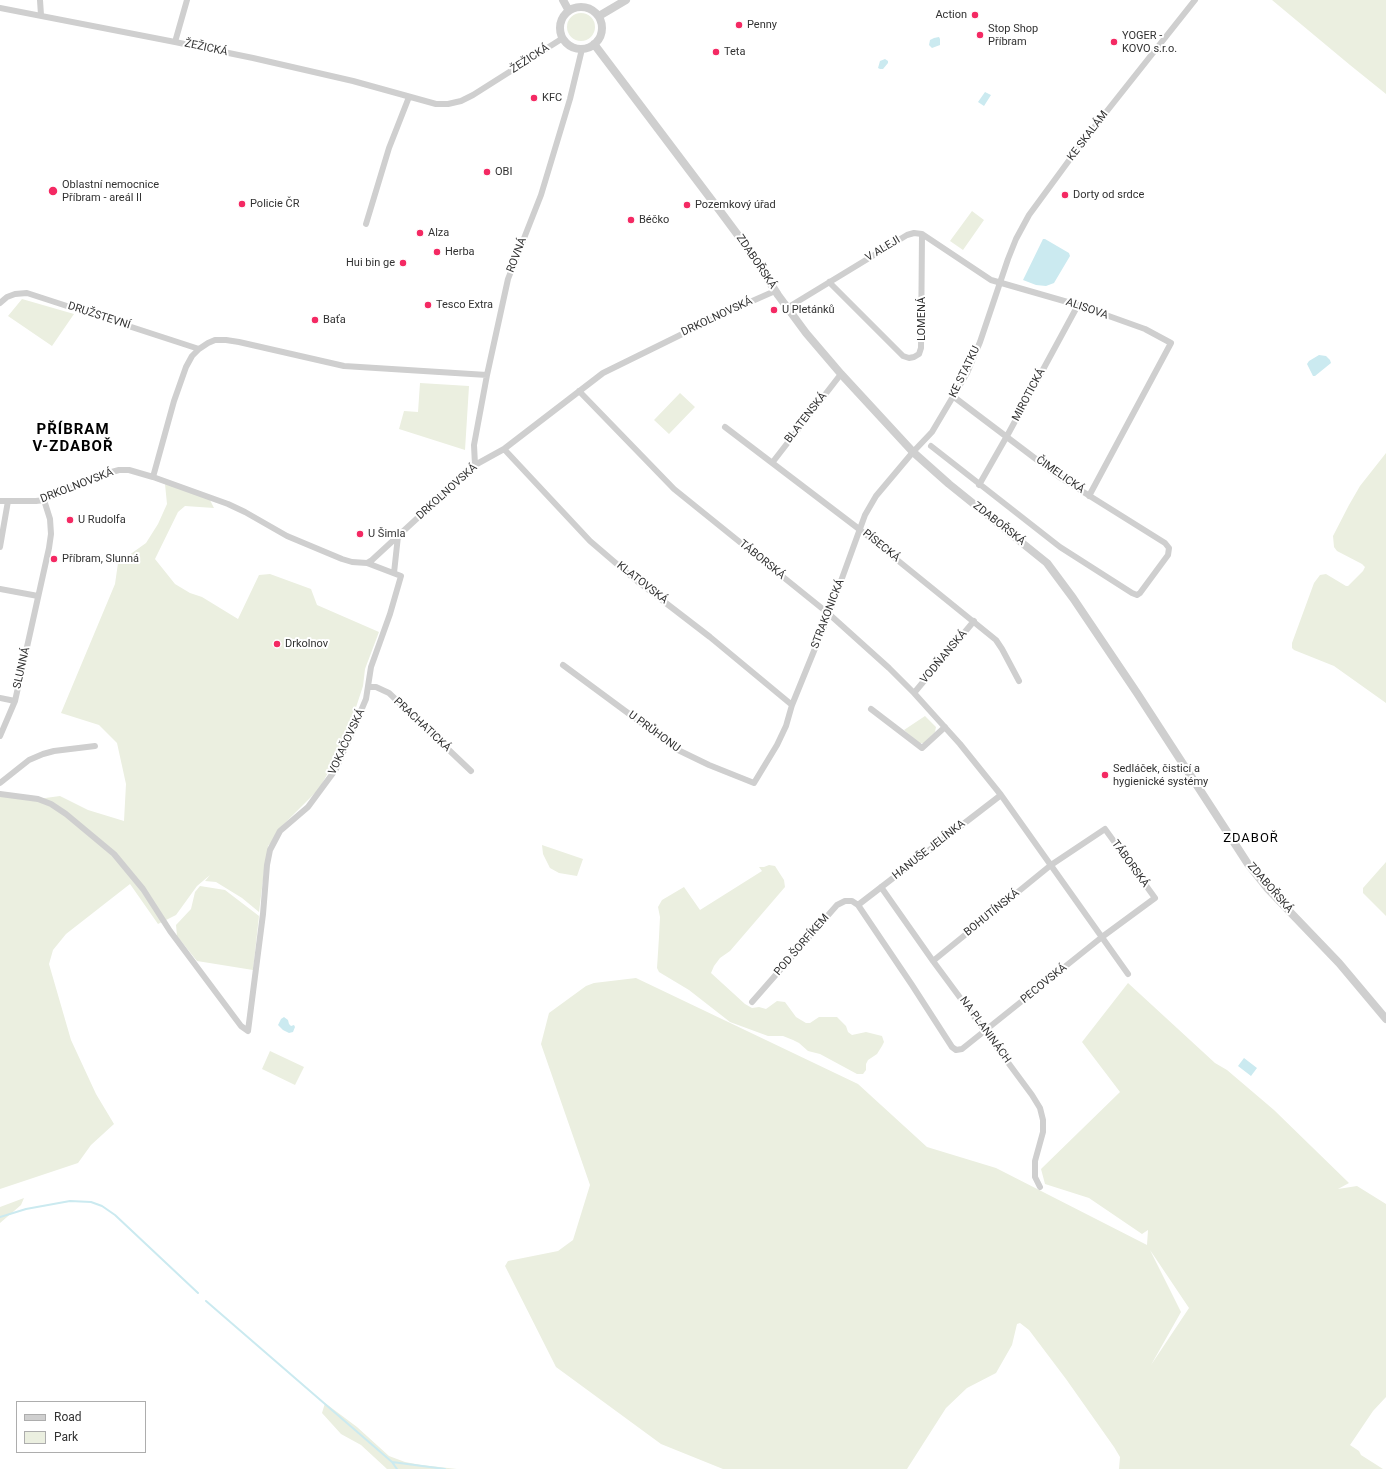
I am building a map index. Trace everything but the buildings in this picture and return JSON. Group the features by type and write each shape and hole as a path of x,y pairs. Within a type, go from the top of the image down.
{"street":[{"path":"40,0 41,15"},
{"path":"175,42 187,0"},
{"path":"562,0 569,11"},
{"path":"599,16 626,0"},
{"name":"KE SKALÁM","path":"1000,283 1016,239 1032,210 1084,140 1195,0"},
{"path":"578,7 587,8 599,16 602,30 599,39 594,44 582,49 569,45 563,38 560,25 563,17 569,11 578,7"},
{"name":"ŽEŽICKÁ","path":"0,8 175,42 353,81 436,104 448,104 461,101 483,89 563,38"},
{"name":"ZDABOŘSKÁ","path":"594,44 749,250 787,308 841,374 913,452 949,484 1047,563 1094,629 1248,864 1268,889 1339,963 1386,1019"},
{"name":"ROVNÁ","path":"475,465 474,445 487,375 508,279 541,195 570,99 582,49"},
{"path":"366,224 391,142 409,97"},
{"name":"V ALEJI","path":"787,308 907,234 922,234"},
{"path":"922,234 991,280 1000,283"},
{"name":"LOMENÁ","path":"829,282 903,356 909,358 914,357 919,354 921,348 922,234"},
{"name":"ALISOVA","path":"1000,283 1078,305 1145,329 1171,343 1089,496"},
{"name":"KE STATKU","path":"913,452 932,432 967,373 1000,283"},
{"name":"DRKOLNOVSKÁ","path":"0,501 44,500 108,472 128,470 153,477 228,504 287,536 336,556 352,562 367,563 475,465 504,449 603,372 725,312 775,291"},
{"name":"DRUŽSTEVNÍ","path":"0,303 7,297 15,294 27,293 199,350"},
{"name":"MIROTICKÁ","path":"979,485 1078,305"},
{"path":"153,477 170,416 186,367 192,356 208,343 215,340 226,340 344,366 487,375"},
{"name":"BLATENSKÁ","path":"772,463 841,374"},
{"name":"TÁBORSKÁ","path":"579,391 674,489 829,614 889,668 914,693 960,744 1001,795 1128,974"},
{"name":"ČIMELICKÁ","path":"954,397 1061,478 1165,543 1168,548"},
{"name":"PÍSECKÁ","path":"726,427 859,529 996,640 1019,681"},
{"name":"ZDABOŘSKÁ","path":"931,446 1060,547 1132,593 1137,595 1140,594 1168,555 1168,548"},
{"name":"KLATOVSKÁ","path":"504,449 590,541 632,577 710,637 792,705"},
{"name":"STRAKONICKÁ","path":"754,783 777,745 786,726 792,705 829,614 865,516 876,496 913,452"},
{"name":"SLUNNÁ","path":"0,736 15,701 51,534 50,519 44,500"},
{"path":"0,547 8,501"},
{"path":"367,563 394,573 398,536"},
{"name":"VOKAČOVSKÁ","path":"0,794 38,799 51,804 66,814 114,854 143,889 170,931 241,1026 248,1031 267,865 275,839 280,832 308,807 336,769 366,699 371,667 390,614 401,576 394,573"},
{"path":"0,589 38,596"},
{"name":"VODŇANSKÁ","path":"914,693 974,621"},
{"name":"U PRŮHONU","path":"563,665 678,750 709,765 754,783"},
{"name":"PRACHATICKÁ","path":"368,687 376,687 389,693 471,771"},
{"path":"0,698 15,701"},
{"path":"871,709 922,748 945,727"},
{"path":"0,782 29,760 43,754 54,751 95,746"},
{"name":"HANUŠE JELÍNKA","path":"858,905 1001,795"},
{"name":"TÁBORSKÁ","path":"1051,865 1105,829 1155,898 1102,937"},
{"name":"BOHUTÍNSKÁ","path":"933,961 1051,865"},
{"name":"NA PLANINÁCH","path":"881,887 1040,1108 1043,1120 1043,1132 1035,1161 1035,1177 1040,1187"},
{"name":"POD ŠORFÍKEM","path":"752,1002 836,905 845,901 858,905"},
{"name":"PECOVSKÁ","path":"858,905 952,1047 956,1050 962,1049 1102,937"}],"green space":[{"path":"1272,0 1386,0 1386,94 1350,65"},
{"path":"581,13 591,17 595,27 591,37 581,41 571,37 567,27 571,17"},
{"path":"972,211 984,220 963,250 950,241"},
{"path":"22,299 74,314 52,346 8,316"},
{"path":"420,383 469,386 465,450 399,429 404,411 418,412"},
{"path":"680,393 695,407 669,434 654,420"},
{"path":"1386,453 1386,703 1334,666 1294,650 1292,648 1292,643 1314,583 1320,575 1326,574 1348,586 1365,567 1337,551 1334,547 1333,536 1360,486"},
{"path":"165,484 209,498 214,508 185,506 178,512 155,559 175,584 190,593 202,597 238,619 259,575 270,574 311,589 317,605 379,632 365,669 363,686 344,744 319,789 282,826 275,839 268,846 259,912 242,898 216,882 205,881 210,875 197,886 176,915 158,924 130,884 66,934 53,950 49,964 71,1040 96,1094 114,1124 91,1145 78,1163 0,1189 0,794 38,799 60,796 88,810 124,821 126,784 117,743 99,725 61,713 115,584 118,563 146,543 158,524 167,504"},
{"path":"925,716 936,727 935,732 924,743 919,743 904,730"},
{"path":"542,845 583,859 577,876 559,873 550,868 543,854"},
{"path":"1386,862 1386,916 1363,893 1363,888"},
{"path":"769,865 775,866 784,880 785,887 730,951 720,958 711,973 745,1004 752,1008 759,1007 766,1009 777,1001 785,1002 796,1017 806,1023 810,1023 819,1017 837,1017 852,1035 866,1032 882,1036 884,1042 882,1046 877,1054 868,1060 866,1070 863,1074 857,1074 820,1054 808,1051 799,1043 783,1036 768,1036 730,1022 689,990 659,972 657,968 660,917 658,907 662,900 684,887 700,910 762,871 759,867"},
{"path":"200,886 225,890 259,916 253,970 197,961 177,936 176,925 191,909 195,892"},
{"path":"636,978 858,1084 927,1147 996,1168 1147,1245 1148,1230 1142,1234 1089,1198 1045,1184 1041,1169 1120,1092 1082,1042 1128,983 1215,1063 1227,1070 1274,1110 1349,1183 1338,1189 1357,1186 1386,1204 1386,1397 1373,1411 1350,1445 1359,1451 1361,1455 1383,1469 1119,1469 1120,1457 1114,1447 1029,1330 1020,1323 1017,1324 1012,1345 996,1373 967,1388 946,1408 907,1469 723,1469 661,1444 556,1367 505,1266 508,1261 558,1251 573,1240 590,1185 541,1044 549,1013 586,986 594,983","holes":["1150,1250 1189,1308 1151,1365 1181,1312"]},
{"path":"270,1051 304,1067 295,1085 262,1069"},
{"path":"24,1198 21,1205 0,1223 0,1207"},
{"path":"325,1403 357,1427 389,1456 405,1462 457,1469 387,1469 361,1445 341,1434 322,1413"}],"water":[{"path":"939,37 940,45 932,48 929,45 930,40"},
{"path":"885,59 888,63 883,69 878,68 880,61"},
{"path":"985,92 991,95 984,106 978,102"},
{"path":"1043,239 1069,253 1070,256 1054,283 1046,286 1036,285 1023,280"},
{"path":"1319,355 1326,356 1331,363 1313,376 1307,364"},
{"path":"284,1017 288,1020 291,1026 294,1025 295,1027 293,1032 289,1033 278,1025"},
{"path":"1244,1058 1257,1068 1251,1076 1238,1066"}],"waterway":[{"path":"0,1217 26,1209 70,1201 91,1202 102,1206 115,1215 198,1293"},
{"path":"206,1301 392,1462 445,1469"},
{"path":"392,1462 397,1469"}],"place":[{"name":"Action","path":"975,15"},
{"name":"Penny","path":"739,25"},
{"name":"Stop Shop Příbram","path":"980,35"},
{"name":"YOGER - KOVO s.r.o.","path":"1114,42"},
{"name":"Teta","path":"716,52"},
{"name":"KFC","path":"534,98"},
{"name":"OBI","path":"487,172"},
{"name":"Oblastní nemocnice Příbram - areál II","path":"53,191"},
{"name":"Dorty od srdce","path":"1065,195"},
{"name":"Policie ČR","path":"242,204"},
{"name":"Pozemkový úřad","path":"687,205"},
{"name":"Béčko","path":"631,220"},
{"name":"Alza","path":"420,233"},
{"name":"Herba","path":"437,252"},
{"name":"Hui bin ge","path":"403,263"},
{"name":"Tesco Extra","path":"428,305"},
{"name":"U Pletánků","path":"774,310"},
{"name":"Baťa","path":"315,320"},
{"name":"U Rudolfa","path":"70,520"},
{"name":"U Šimla","path":"360,534"},
{"name":"Příbram, Slunná","path":"54,559"},
{"name":"Drkolnov","path":"277,644"},
{"name":"Sedláček, čisticí a hygienické systémy","path":"1105,775"}],"district":[{"name":"PŘÍBRAM V-ZDABOŘ","path":"73,438"},
{"name":"ZDABOŘ","path":"1251,839"}]}
